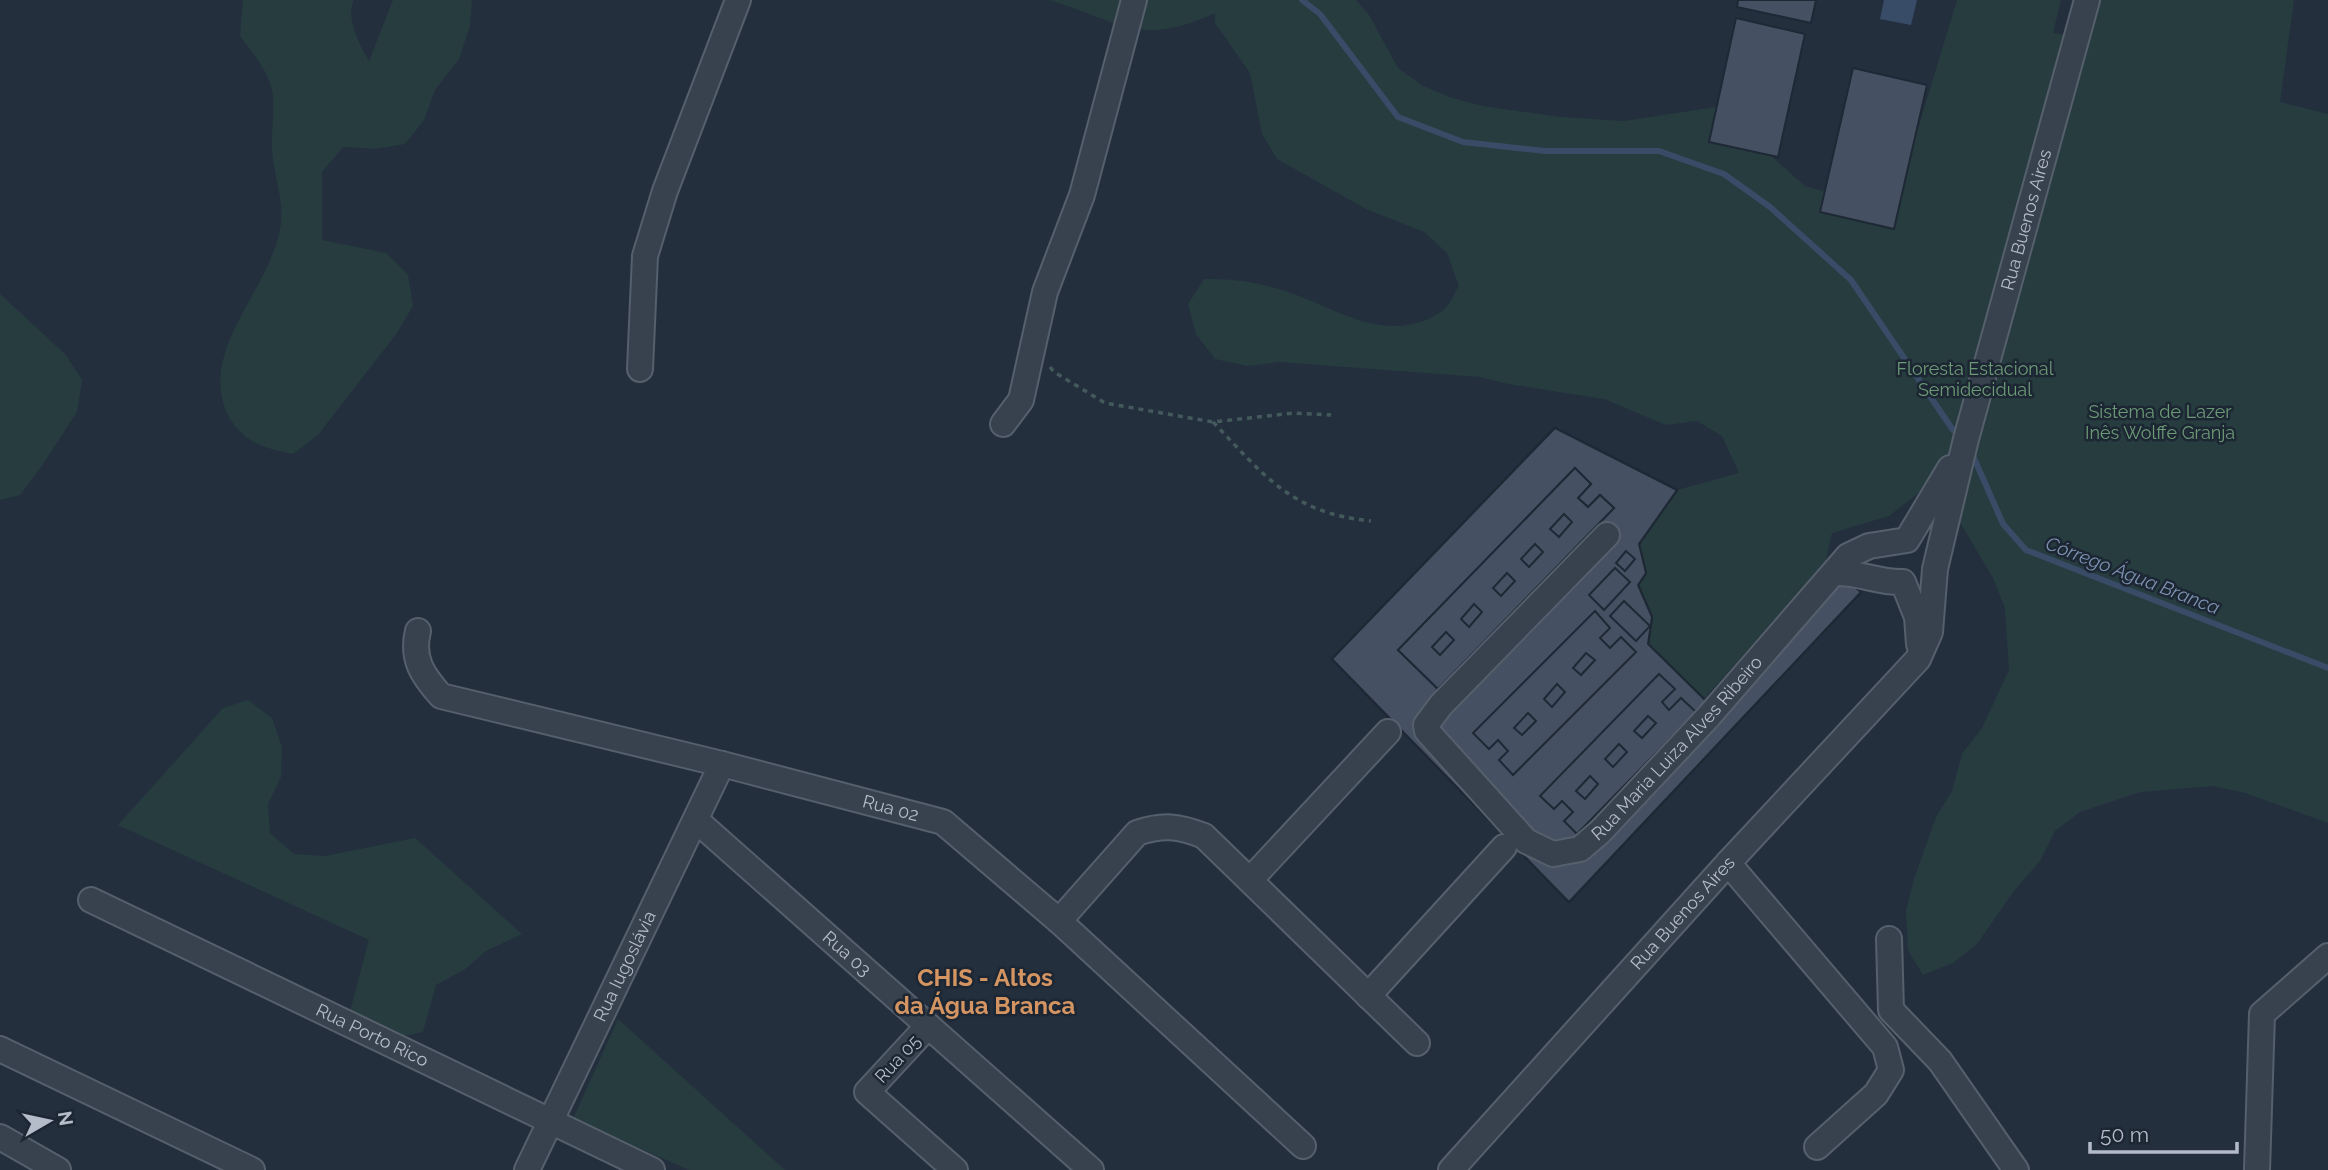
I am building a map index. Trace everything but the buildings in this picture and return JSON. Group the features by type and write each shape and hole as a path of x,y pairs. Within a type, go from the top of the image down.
{"street":[{"path":"640,369 645,256 665,191 738,0"},
{"path":"1003,424 1021,400 1045,292 1082,195 1134,0"},
{"name":"Rua Buenos Aires","path":"1451,1170 1728,863 1918,659 1930,632 1935,569 1966,439 2087,0"},
{"name":"Rua Buenos Aires","path":"1918,659 1917,617 1903,582 1893,570 1892,556 1900,544 1907,540 1966,439"},
{"name":"Rua Maria Luiza Alves Ribeiro","path":"1607,535 1426,724 1427,732 1526,841 1553,854 1580,849 1600,832 1709,716 1835,573"},
{"path":"1907,540 1927,544 1935,555 1935,569 1922,583 1876,582 1859,574 1835,573 1848,556 1869,547 1907,540"},
{"name":"Rua 02","path":"418,631 415,645 421,673 441,696 722,764 943,822 1059,922 1303,1146"},
{"path":"1250,880 1388,732"},
{"name":"Rua Iugoslávia","path":"527,1170 697,821 722,764"},
{"name":"Rua 03","path":"697,821 1091,1170"},
{"path":"1059,922 1137,833 1155,827 1179,826 1204,836 1417,1043"},
{"path":"1367,996 1504,847"},
{"path":"1728,863 1885,1046 1891,1070 1875,1094 1817,1147"},
{"name":"Rua Porto Rico","path":"91,900 652,1170"},
{"path":"1889,939 1891,1010 1941,1061 2017,1170"},
{"path":"2257,1170 2262,1014 2328,956"},
{"name":"Rua 05","path":"928,1026 867,1091 956,1170"},
{"path":"0,1049 252,1170"},
{"path":"0,1138 58,1170"}],"path":[{"path":"1048,364 1054,372 1105,403 1213,422 1294,413 1331,415"},
{"path":"1213,422 1297,502 1345,518 1371,521"}],"green space":[{"path":"243,0 354,0 352,23 369,61 393,0 472,0 470,26 459,59 435,90 424,120 405,144 375,149 343,147 322,172 322,240 386,253 408,275 413,306 397,333 318,435 293,454 264,447 240,432 228,415 221,391 222,366 229,342 275,247 282,214 272,149 272,92 262,66 240,36"},
{"name":"Floresta Estacional Semidecidual","path":"1049,0 1356,0 1369,15 1398,68 1423,86 1452,98 1482,106 1561,117 1624,121 1716,107 1805,186 1893,211 1957,0 2061,0 2053,33 2087,38 2097,0 2294,0 2280,102 2328,114 2328,823 2245,793 2213,786 2140,792 2080,812 2055,831 2040,861 2013,892 1977,944 1953,963 1923,975 1908,950 1906,911 1914,879 1936,817 1952,791 1962,754 1982,728 2009,670 2005,608 1993,578 1961,524 1921,491 1889,516 1832,533 1825,564 1705,700 1648,644 1652,617 1638,585 1646,573 1639,544 1677,490 1739,473 1722,436 1697,421 1666,425 1604,399 1480,377 1279,362 1248,366 1215,359 1196,334 1188,304 1204,279 1261,284 1366,322 1403,326 1441,312 1451,300 1459,286 1447,253 1424,232 1366,209 1277,159 1262,134 1250,73 1215,23 1215,13 1167,29 1148,30 1113,23"},
{"path":"0,294 66,355 82,380 77,412 41,467 20,495 0,500"},
{"path":"248,700 272,718 282,747 281,777 268,804 270,833 294,854 325,856 415,838 522,934 486,951 464,970 436,985 423,1032 393,1038 349,1015 369,940 118,825 223,708"},
{"path":"618,1019 785,1170 689,1170 573,1119"}],"water":[{"path":"1884,0 1917,0 1911,25 1880,19"}],"waterway":[{"name":"Córrego Água Branca","path":"1302,0 1320,14 1398,117 1463,142 1545,151 1659,151 1724,174 1770,207 1851,280 1953,430"},
{"name":"Córrego Água Branca","path":"1974,458 2003,524 2026,550 2328,668"}],"district":[{"name":"CHIS - Altos da Água Branca","path":"985,992"}],"park label":[{"name":"Sistema de Lazer Inês Wolffe Granja","path":"2160,422"}]}
